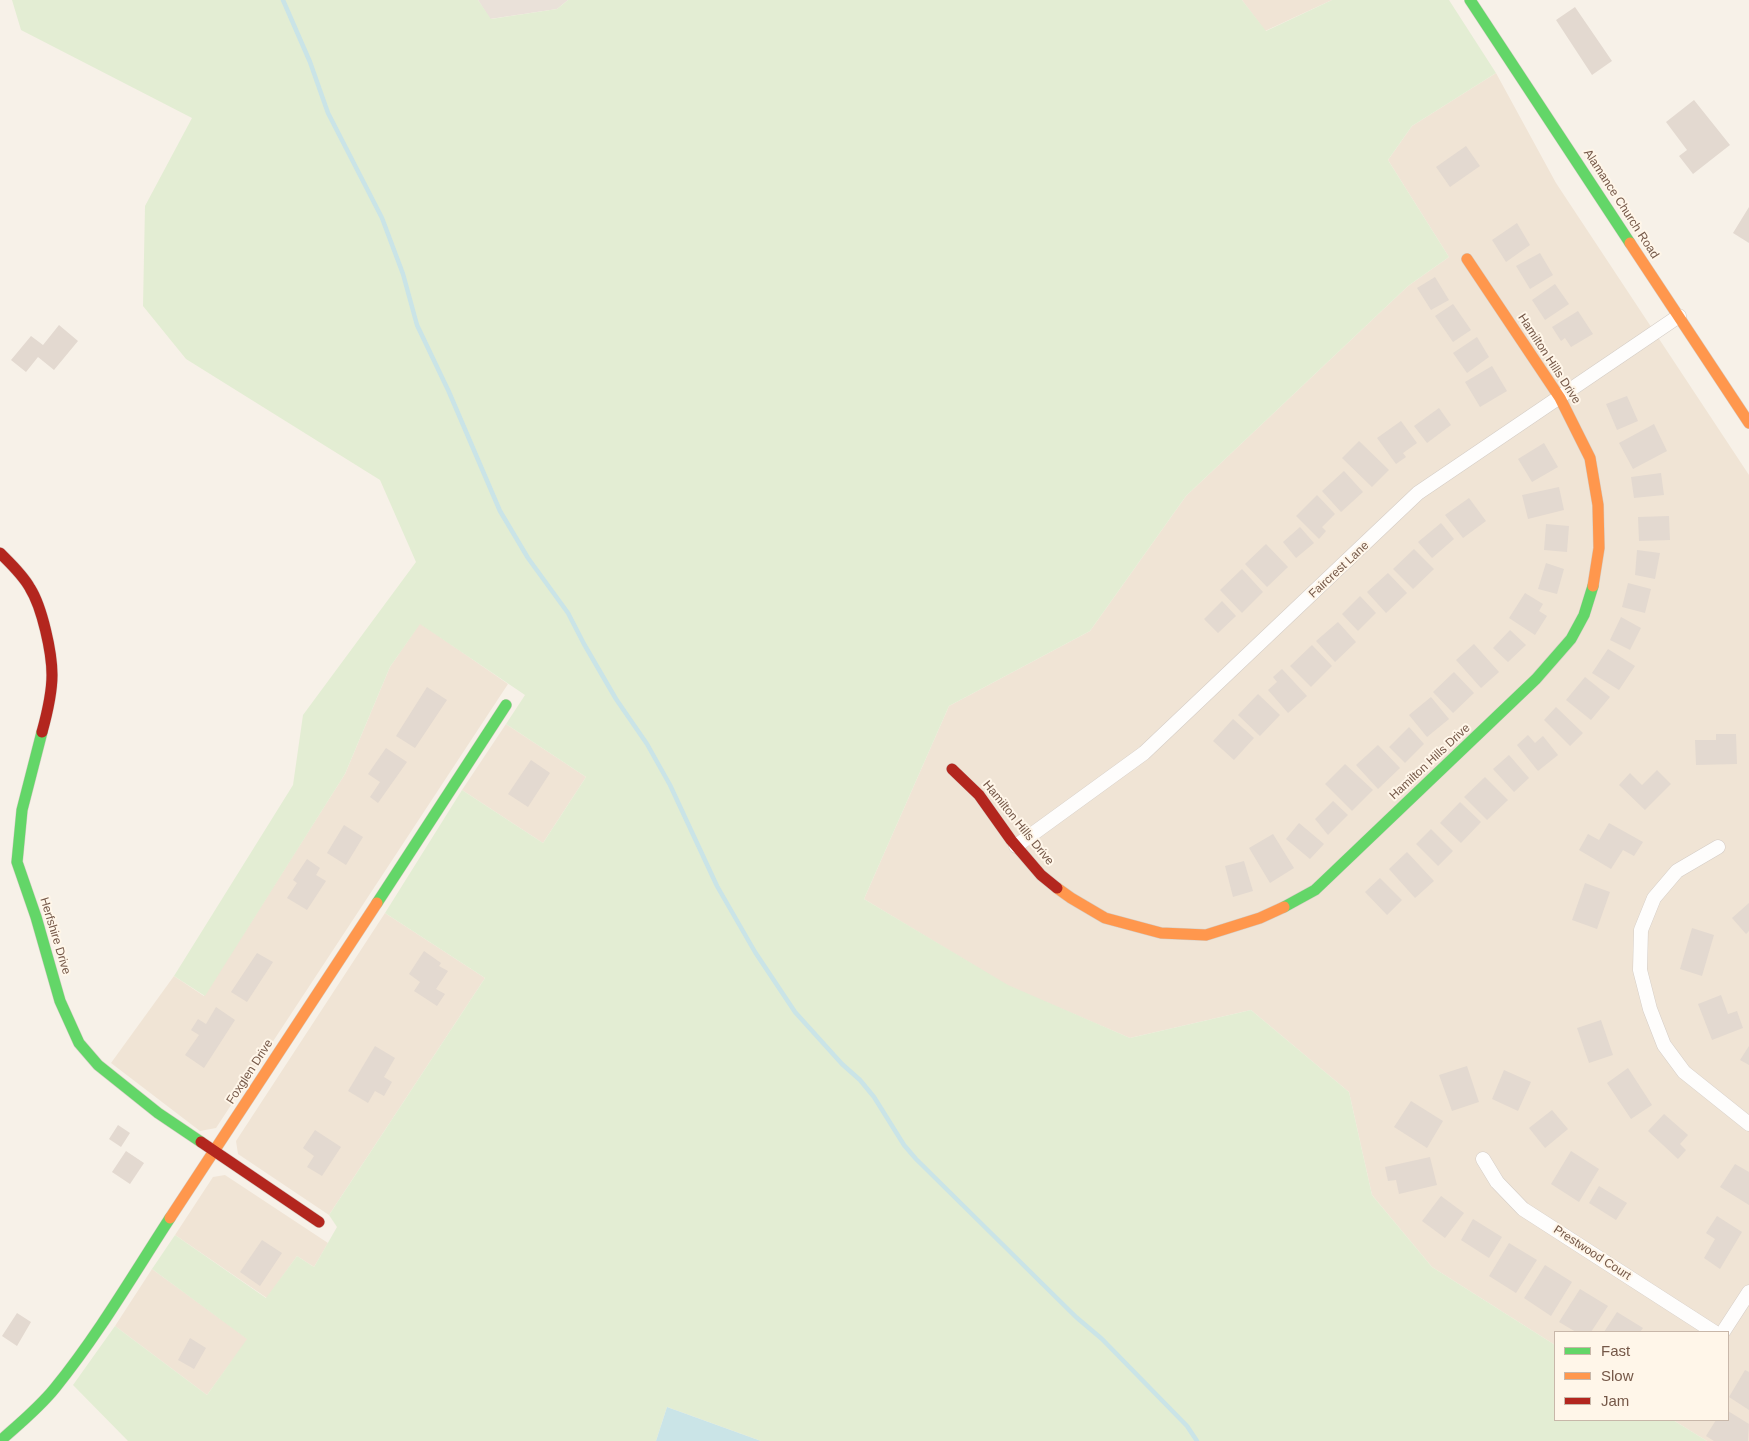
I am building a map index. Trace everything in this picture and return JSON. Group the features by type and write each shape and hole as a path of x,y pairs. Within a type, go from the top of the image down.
{"street":[{"name":"Alamance Church Road","path":"1470,0 1749,423"},
{"name":"Hamilton Hills Drive","path":"952,769 979,795 1016,846 1041,875 1071,898 1104,918 1161,933 1206,935 1260,918 1315,890 1536,679 1571,639 1584,615 1593,585 1599,548 1598,505 1590,458 1560,398 1467,259"},
{"name":"Faircrest Lane","path":"1016,846 1144,753 1418,493 1679,316"},
{"name":"Herfshire Drive","path":"0,553 17,570 30,589 45,625 52,674 46,718 22,810 17,862 36,917 60,1001 79,1043 98,1065 158,1112 319,1222"},
{"name":"Foxglen Drive","path":"0,1441 54,1389 85,1348 506,705"},
{"path":"1718,848 1677,871 1654,898 1641,930 1640,970 1650,1009 1664,1045 1684,1072 1749,1124"},
{"name":"Prestwood Court","path":"1483,1159 1497,1182 1523,1209 1712,1331"},
{"path":"1724,1331 1749,1292"}],"shaded area":[{"path":"478,0 568,0 557,9 490,19"},
{"path":"1242,0 1332,0 1265,31"},
{"path":"1496,73 1556,183 1749,475 1749,1441 1707,1441 1675,1421 1729,1421 1729,1331 1554,1331 1554,1344 1432,1267 1372,1195 1349,1092 1251,1010 1130,1038 1008,986 864,899 949,706 1090,631 1186,496 1408,286 1449,257 1388,160 1412,126"},
{"path":"420,623 508,684 216,1128 200,1131 111,1063 174,976 204,996 345,774 390,667"},
{"path":"506,724 586,777 543,843 462,790"},
{"path":"385,913 485,978 329,1215 238,1154 236,1141"},
{"path":"225,1175 328,1243 314,1267 297,1256 267,1298 175,1235 213,1177"},
{"path":"152,1269 248,1339 207,1395 115,1326"}],"green space":[{"path":"12,0 478,0 491,19 557,9 568,0 1242,0 1266,31 1332,0 1449,0 1496,73 1412,126 1388,160 1449,257 1408,286 1186,496 1090,631 949,706 864,899 1008,985 1130,1038 1251,1010 1349,1092 1372,1195 1432,1267 1554,1344 1554,1421 1675,1421 1707,1441 761,1441 667,1407 656,1441 128,1441 73,1385 115,1326 207,1395 247,1339 152,1269 175,1235 266,1298 297,1256 314,1267 337,1227 329,1215 485,978 385,913 462,790 543,843 586,777 506,724 525,695 420,624 390,667 345,774 205,996 174,976 293,785 303,715 416,562 380,480 186,359 143,306 145,206 192,118 21,30"}],"water":[{"path":"667,1407 761,1441 656,1441"}],"building":[{"path":"1575,7 1612,61 1592,75 1556,20"},
{"path":"1694,100 1730,145 1693,174 1679,156 1687,150 1666,122"},
{"path":"1466,146 1480,166 1450,187 1436,167"},
{"path":"1749,207 1749,243 1733,233"},
{"path":"1517,223 1530,245 1506,262 1492,240"},
{"path":"1540,253 1553,275 1530,289 1516,266"},
{"path":"1435,277 1449,300 1431,310 1417,288"},
{"path":"1555,284 1569,304 1545,320 1532,300"},
{"path":"1453,304 1471,330 1453,342 1435,316"},
{"path":"1578,311 1593,334 1571,347 1565,338 1561,341 1552,327"},
{"path":"59,325 78,341 54,370 38,357 26,372 11,360 31,336 43,345"},
{"path":"1477,337 1489,357 1467,373 1453,353"},
{"path":"1492,366 1507,391 1480,407 1465,382"},
{"path":"1627,396 1638,421 1617,430 1606,404"},
{"path":"1439,408 1451,425 1427,443 1414,426"},
{"path":"1401,421 1417,443 1403,453 1406,457 1396,464 1377,438"},
{"path":"1654,424 1667,451 1633,469 1619,443"},
{"path":"1359,441 1389,470 1372,487 1342,458"},
{"path":"1544,443 1558,467 1532,482 1518,459"},
{"path":"1344,471 1363,492 1341,512 1322,491"},
{"path":"1661,473 1664,495 1634,498 1631,477"},
{"path":"1559,487 1564,510 1528,519 1522,495"},
{"path":"1317,495 1335,514 1322,527 1326,531 1319,539 1296,516"},
{"path":"1469,498 1486,521 1463,538 1445,515"},
{"path":"1669,516 1670,540 1639,541 1638,517"},
{"path":"1441,523 1454,539 1432,558 1418,542"},
{"path":"1546,524 1569,526 1567,552 1544,550"},
{"path":"1300,527 1314,543 1296,558 1283,542"},
{"path":"1266,544 1288,567 1267,587 1245,564"},
{"path":"1414,549 1434,569 1413,589 1393,569"},
{"path":"1637,550 1660,553 1655,579 1635,575"},
{"path":"1546,563 1564,569 1557,594 1538,589"},
{"path":"1242,569 1263,592 1242,613 1220,590"},
{"path":"1388,573 1407,593 1386,613 1367,592"},
{"path":"1628,583 1651,589 1645,613 1622,607"},
{"path":"1525,593 1543,604 1539,611 1547,616 1535,635 1509,618"},
{"path":"1360,596 1376,613 1358,631 1342,614"},
{"path":"1222,601 1236,616 1218,633 1204,619"},
{"path":"1621,617 1641,628 1630,650 1610,640"},
{"path":"1338,622 1356,642 1335,662 1316,641"},
{"path":"1510,630 1526,645 1508,662 1493,648"},
{"path":"1474,644 1499,672 1481,688 1456,660"},
{"path":"1312,645 1332,666 1311,687 1290,666"},
{"path":"1608,649 1635,666 1619,690 1592,673"},
{"path":"1282,669 1307,696 1288,713 1268,690 1277,682 1273,677"},
{"path":"1454,672 1474,693 1453,713 1433,692"},
{"path":"1585,677 1610,697 1591,720 1566,700"},
{"path":"427,687 447,700 415,748 396,736"},
{"path":"1258,694 1280,715 1260,736 1238,715"},
{"path":"1431,697 1449,719 1427,737 1409,715"},
{"path":"1556,707 1583,733 1570,746 1544,720"},
{"path":"1233,719 1254,738 1234,760 1213,741"},
{"path":"1409,727 1424,744 1405,763 1389,747"},
{"path":"1716,734 1736,734 1737,764 1696,765 1695,740 1716,740"},
{"path":"1528,735 1535,743 1543,736 1558,755 1538,771 1517,745"},
{"path":"1378,745 1400,768 1378,789 1356,765"},
{"path":"386,748 407,762 378,803 370,797 380,782 368,774"},
{"path":"1509,755 1529,778 1514,792 1493,769"},
{"path":"531,760 550,773 528,807 508,794"},
{"path":"1345,764 1373,790 1352,811 1325,784"},
{"path":"1657,770 1671,784 1645,810 1619,785 1630,773 1642,785"},
{"path":"1485,777 1508,800 1487,820 1464,797"},
{"path":"1333,801 1348,815 1328,835 1315,819"},
{"path":"1460,802 1481,822 1461,843 1440,823"},
{"path":"1299,823 1324,844 1310,859 1286,839"},
{"path":"1609,823 1643,842 1634,856 1623,850 1611,869 1579,850 1588,834 1599,840"},
{"path":"344,825 363,837 346,865 327,853"},
{"path":"1431,829 1453,851 1438,866 1416,844"},
{"path":"1273,834 1294,868 1270,883 1249,848"},
{"path":"1407,852 1434,881 1415,898 1389,869"},
{"path":"307,859 320,868 316,875 326,881 307,910 287,898 297,883 293,880"},
{"path":"1244,861 1253,891 1233,897 1225,866"},
{"path":"1380,878 1402,900 1387,915 1365,892"},
{"path":"1585,883 1610,892 1597,929 1572,920"},
{"path":"1749,903 1749,931 1746,934 1732,918"},
{"path":"1692,928 1714,935 1702,976 1680,969"},
{"path":"424,951 441,963 439,966 448,971 436,989 445,994 437,1006 414,991 420,982 409,974"},
{"path":"257,953 273,962 247,1002 231,992"},
{"path":"1721,995 1728,1014 1737,1011 1743,1028 1712,1040 1698,1004"},
{"path":"216,1007 235,1020 204,1068 185,1055 199,1035 191,1030 198,1019 206,1024"},
{"path":"1601,1020 1613,1055 1589,1063 1577,1028"},
{"path":"375,1046 395,1058 384,1077 392,1082 384,1096 375,1091 368,1103 348,1091"},
{"path":"1749,1046 1749,1065 1740,1060"},
{"path":"1467,1066 1479,1102 1452,1111 1439,1075"},
{"path":"1628,1068 1652,1105 1631,1119 1607,1083"},
{"path":"1504,1070 1531,1082 1518,1111 1492,1099"},
{"path":"1411,1101 1443,1121 1427,1148 1394,1127"},
{"path":"1552,1110 1568,1129 1545,1148 1529,1128"},
{"path":"1664,1114 1688,1135 1680,1144 1686,1150 1678,1159 1648,1131"},
{"path":"118,1125 130,1133 121,1147 109,1139"},
{"path":"315,1130 341,1147 322,1176 307,1167 314,1156 303,1148"},
{"path":"126,1151 144,1163 130,1184 112,1172"},
{"path":"1571,1151 1599,1169 1579,1202 1551,1184"},
{"path":"1430,1157 1437,1185 1399,1194 1396,1180 1388,1181 1385,1167"},
{"path":"1735,1164 1749,1172 1749,1205 1720,1187"},
{"path":"1599,1186 1627,1203 1616,1220 1589,1203"},
{"path":"1441,1196 1464,1213 1445,1238 1422,1221"},
{"path":"1717,1216 1742,1232 1720,1269 1704,1258 1715,1239 1706,1233"},
{"path":"1473,1219 1502,1237 1489,1258 1461,1240"},
{"path":"262,1240 282,1253 260,1286 240,1272"},
{"path":"1509,1243 1537,1260 1516,1293 1489,1276"},
{"path":"1545,1265 1572,1282 1551,1316 1524,1298"},
{"path":"1580,1289 1608,1306 1592,1331 1574,1331 1559,1322"},
{"path":"1617,1312 1643,1328 1641,1331 1605,1331"},
{"path":"17,1313 31,1322 17,1346 2,1336"},
{"path":"190,1338 206,1348 194,1369 178,1360"},
{"path":"1745,1370 1749,1372 1749,1410 1729,1397"},
{"path":"1729,1412 1749,1424 1748,1441 1714,1441 1706,1436 1715,1421 1729,1421"}],"waterway":[{"path":"283,0 310,62 328,113 382,218 403,274 417,325 449,392 500,511 528,558 568,613 616,699 647,744 670,785 717,886 755,952 795,1012 874,1097 904,1145 916,1159 1076,1317 1102,1339 1187,1426 1197,1441"}],"traffic: fast":[{"path":"1470,0 1630,243"},
{"path":"1284,907 1315,890 1536,679 1571,639 1584,615 1593,586"},
{"path":"377,903 506,705"},
{"path":"42,732 22,810 17,862 36,917 60,1001 79,1043 98,1065 158,1113 201,1142"},
{"path":"0,1441 29,1416 71,1368 170,1218"}],"traffic: slow":[{"path":"1630,243 1749,423"},
{"path":"1467,259 1560,398 1590,458 1598,505 1599,548 1593,586"},
{"path":"1057,888 1105,918 1161,933 1206,935 1260,918 1284,907"},
{"path":"170,1218 377,903"}],"traffic: jam":[{"path":"0,553 20,574 30,588 46,630 52,665 52,682 42,732"},
{"path":"952,769 979,795 1011,840 1041,875 1057,888"},
{"path":"201,1142 319,1222"}]}
